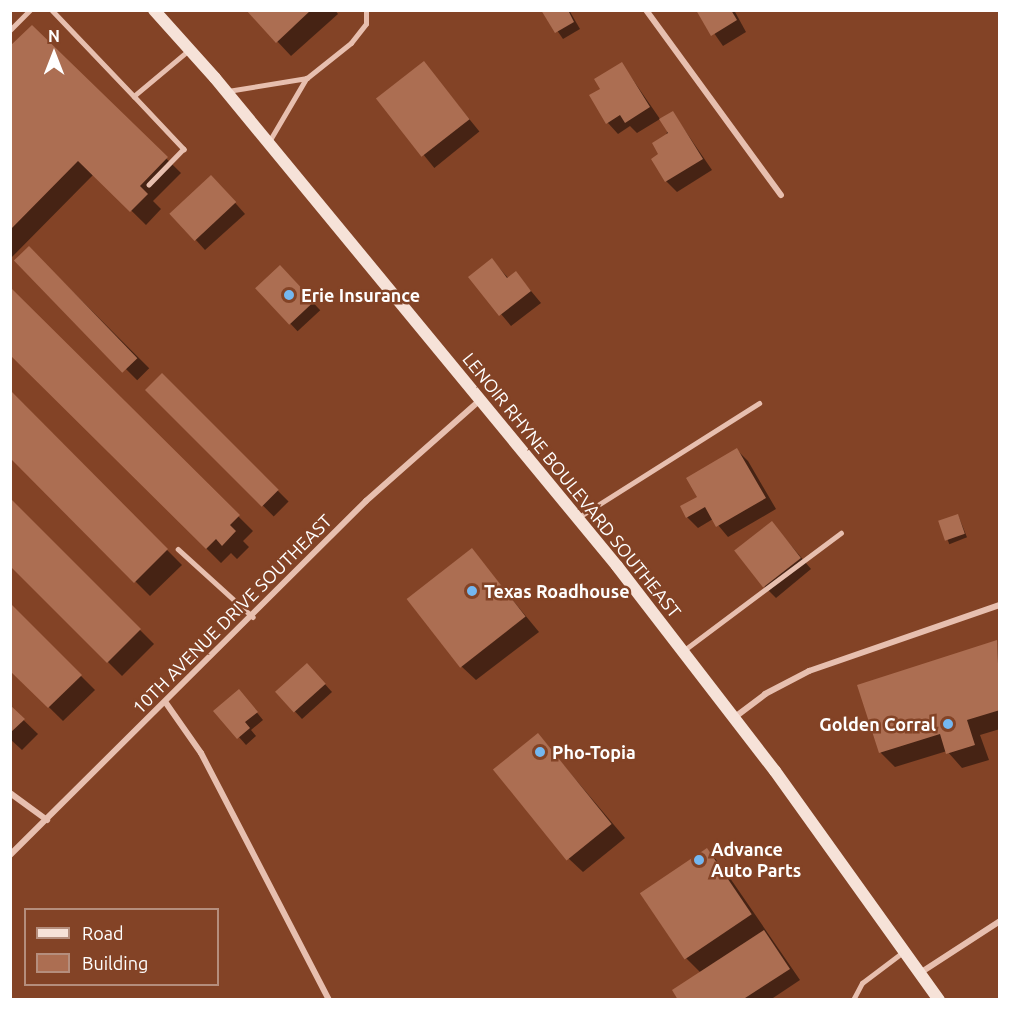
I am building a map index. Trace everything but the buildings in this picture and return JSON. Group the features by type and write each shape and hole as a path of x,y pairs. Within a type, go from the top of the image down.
{"main road":[{"name":"LENOIR RHYNE BOULEVARD SOUTHEAST","path":"154,10 269,143 683,651 735,717 939,999"}],"street":[{"path":"646,10 781,195"},
{"name":"10TH AVENUE DRIVE SOUTHEAST","path":"10,855 254,617 366,501 480,400"},
{"path":"735,717 765,694 809,671 999,605"},
{"path":"166,703 201,753 329,999"},
{"path":"10,793 46,820"},
{"path":"920,973 999,921"}],"lane":[{"path":"10,30 30,10"},
{"path":"52,10 183,149 149,185"},
{"path":"269,143 286,107 307,78 351,43 366,24 366,10"},
{"path":"134,96 189,50"},
{"path":"225,91 307,78"},
{"path":"577,519 759,403"},
{"path":"683,651 841,533"},
{"path":"178,549 254,617"},
{"path":"853,999 862,983 905,951"}],"place":[{"name":"Erie Insurance","path":"289,295"},
{"name":"Texas Roadhouse","path":"472,591"},
{"name":"Golden Corral","path":"948,724"},
{"name":"Pho-Topia","path":"540,752"},
{"name":"Advance Auto Parts","path":"699,860"}]}
